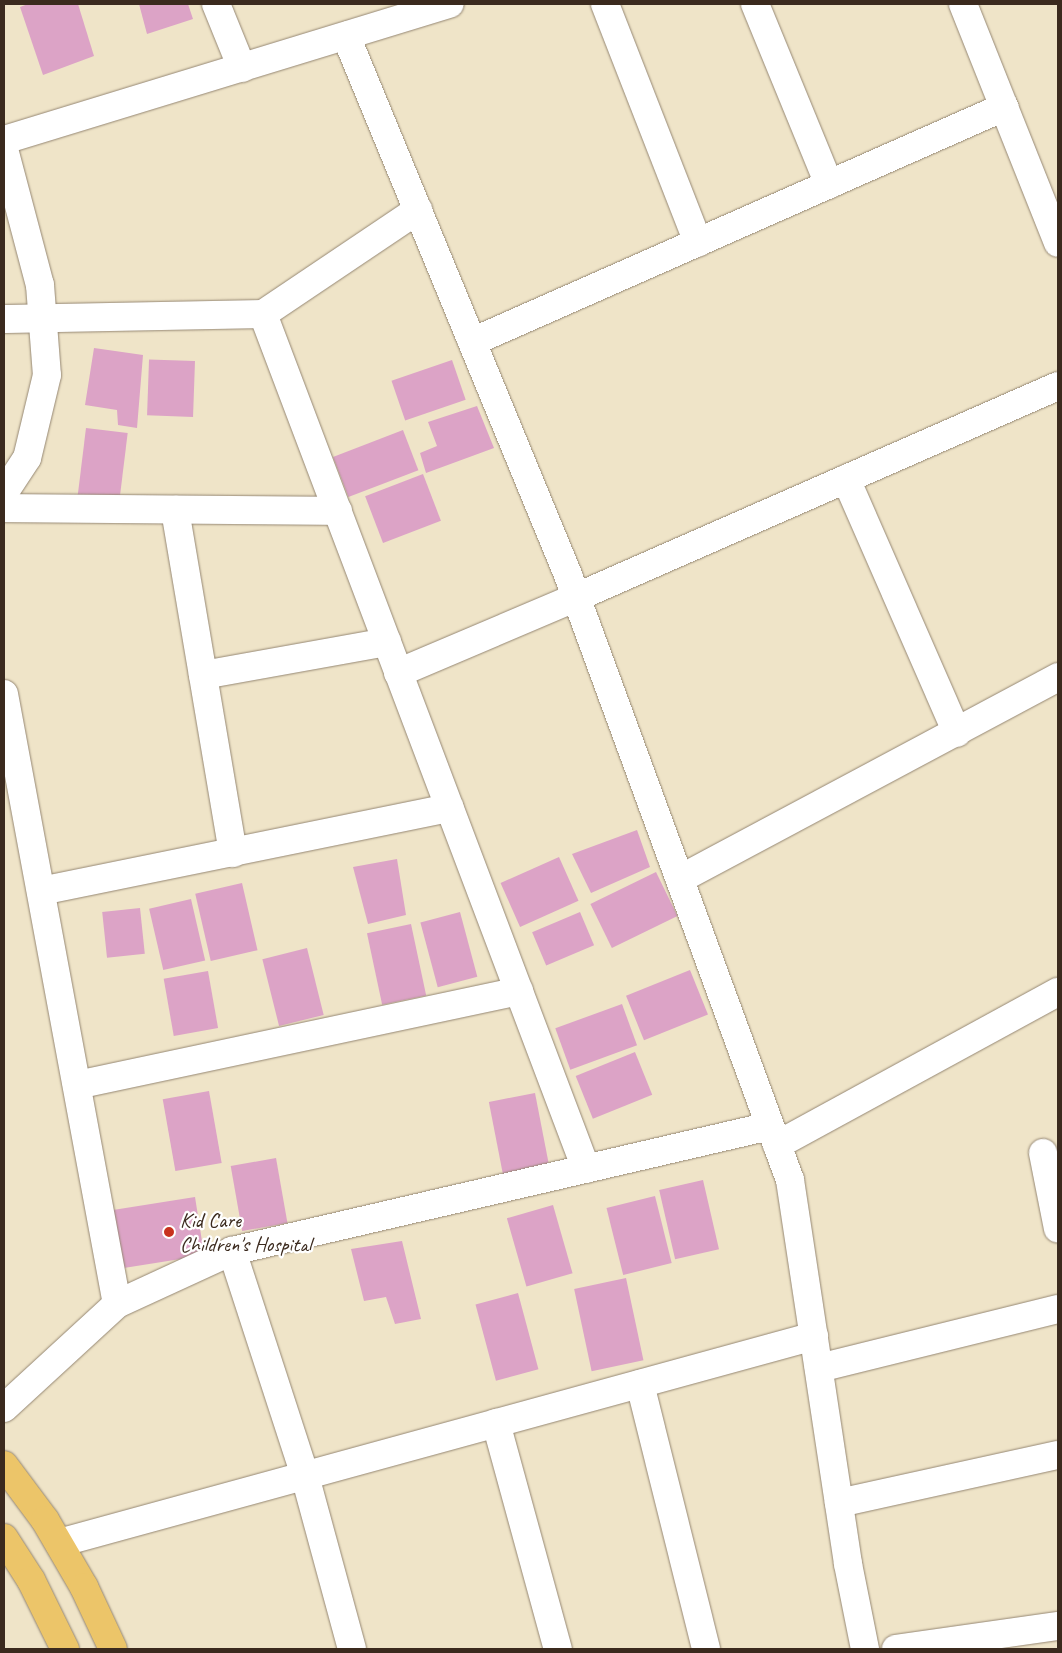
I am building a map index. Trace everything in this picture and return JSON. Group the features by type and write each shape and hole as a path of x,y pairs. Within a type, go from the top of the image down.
{"main road":[{"path":"4,1465 45,1520 84,1586 113,1649"},
{"path":"4,1538 31,1580 65,1649"}],"street":[{"path":"216,4 242,68"},
{"path":"605,4 698,242"},
{"path":"755,4 829,184"},
{"path":"963,4 1058,243"},
{"path":"4,140 346,36 440,5"},
{"path":"346,36 576,597 790,1180 839,1503 865,1649"},
{"path":"472,342 1004,106"},
{"path":"4,148 40,285 47,375 27,458 4,493"},
{"path":"4,319 263,314 418,210"},
{"path":"263,314 586,1169"},
{"path":"398,673 1058,386"},
{"path":"846,479 957,733"},
{"path":"4,508 338,511"},
{"path":"175,510 232,852"},
{"path":"203,675 387,642"},
{"path":"680,879 957,733 1058,677"},
{"path":"4,694 117,1304"},
{"path":"41,891 450,808"},
{"path":"77,1085 519,991"},
{"path":"4,1408 117,1304 232,1251 586,1169 774,1136 1058,992"},
{"path":"1043,1153 1058,1229"},
{"path":"232,1251 305,1476 352,1649"},
{"path":"819,1368 1058,1308"},
{"path":"58,1543 814,1336"},
{"path":"640,1384 706,1649"},
{"path":"496,1423 558,1649"},
{"path":"839,1503 1058,1455"},
{"path":"896,1649 1058,1626"}],"building":[{"path":"28,4 78,4 94,56 43,75 20,7"},
{"path":"139,4 188,4 193,19 147,34"},
{"path":"94,348 143,355 137,428 118,425 117,410 85,405"},
{"path":"149,359 195,361 193,417 147,415"},
{"path":"452,360 466,400 405,421 391,381"},
{"path":"477,406 494,448 426,473 420,453 437,446 428,422"},
{"path":"86,428 128,433 119,504 77,498"},
{"path":"403,430 418,470 348,497 333,457"},
{"path":"423,474 441,521 383,543 365,496"},
{"path":"637,830 650,867 591,893 572,854"},
{"path":"559,857 579,901 520,927 501,883"},
{"path":"397,859 406,915 368,924 353,867"},
{"path":"656,872 677,916 612,948 590,904"},
{"path":"242,883 258,950 211,961 195,894"},
{"path":"191,899 205,960 163,970 149,909"},
{"path":"140,908 145,954 107,958 102,912"},
{"path":"460,912 477,977 438,987 420,923"},
{"path":"580,912 594,945 546,965 532,932"},
{"path":"411,924 426,995 382,1005 367,933"},
{"path":"307,948 324,1015 279,1026 262,959"},
{"path":"690,970 708,1015 644,1040 626,996"},
{"path":"208,971 218,1028 174,1036 164,979"},
{"path":"622,1004 637,1045 570,1070 555,1028"},
{"path":"635,1052 652,1095 593,1119 576,1076"},
{"path":"209,1091 222,1163 175,1171 163,1099"},
{"path":"535,1093 549,1166 503,1175 489,1102"},
{"path":"276,1158 287,1223 242,1231 231,1166"},
{"path":"703,1180 719,1249 675,1259 659,1190"},
{"path":"655,1196 672,1263 623,1275 606,1208"},
{"path":"195,1197 204,1255 122,1268 113,1210"},
{"path":"553,1205 573,1273 526,1286 507,1218"},
{"path":"402,1241 421,1319 395,1324 386,1297 364,1301 351,1249"},
{"path":"626,1278 643,1360 592,1371 574,1289"},
{"path":"518,1293 538,1369 496,1381 475,1304"}],"place":[{"name":"Kid Care Children's Hospital","path":"169,1232"}]}
